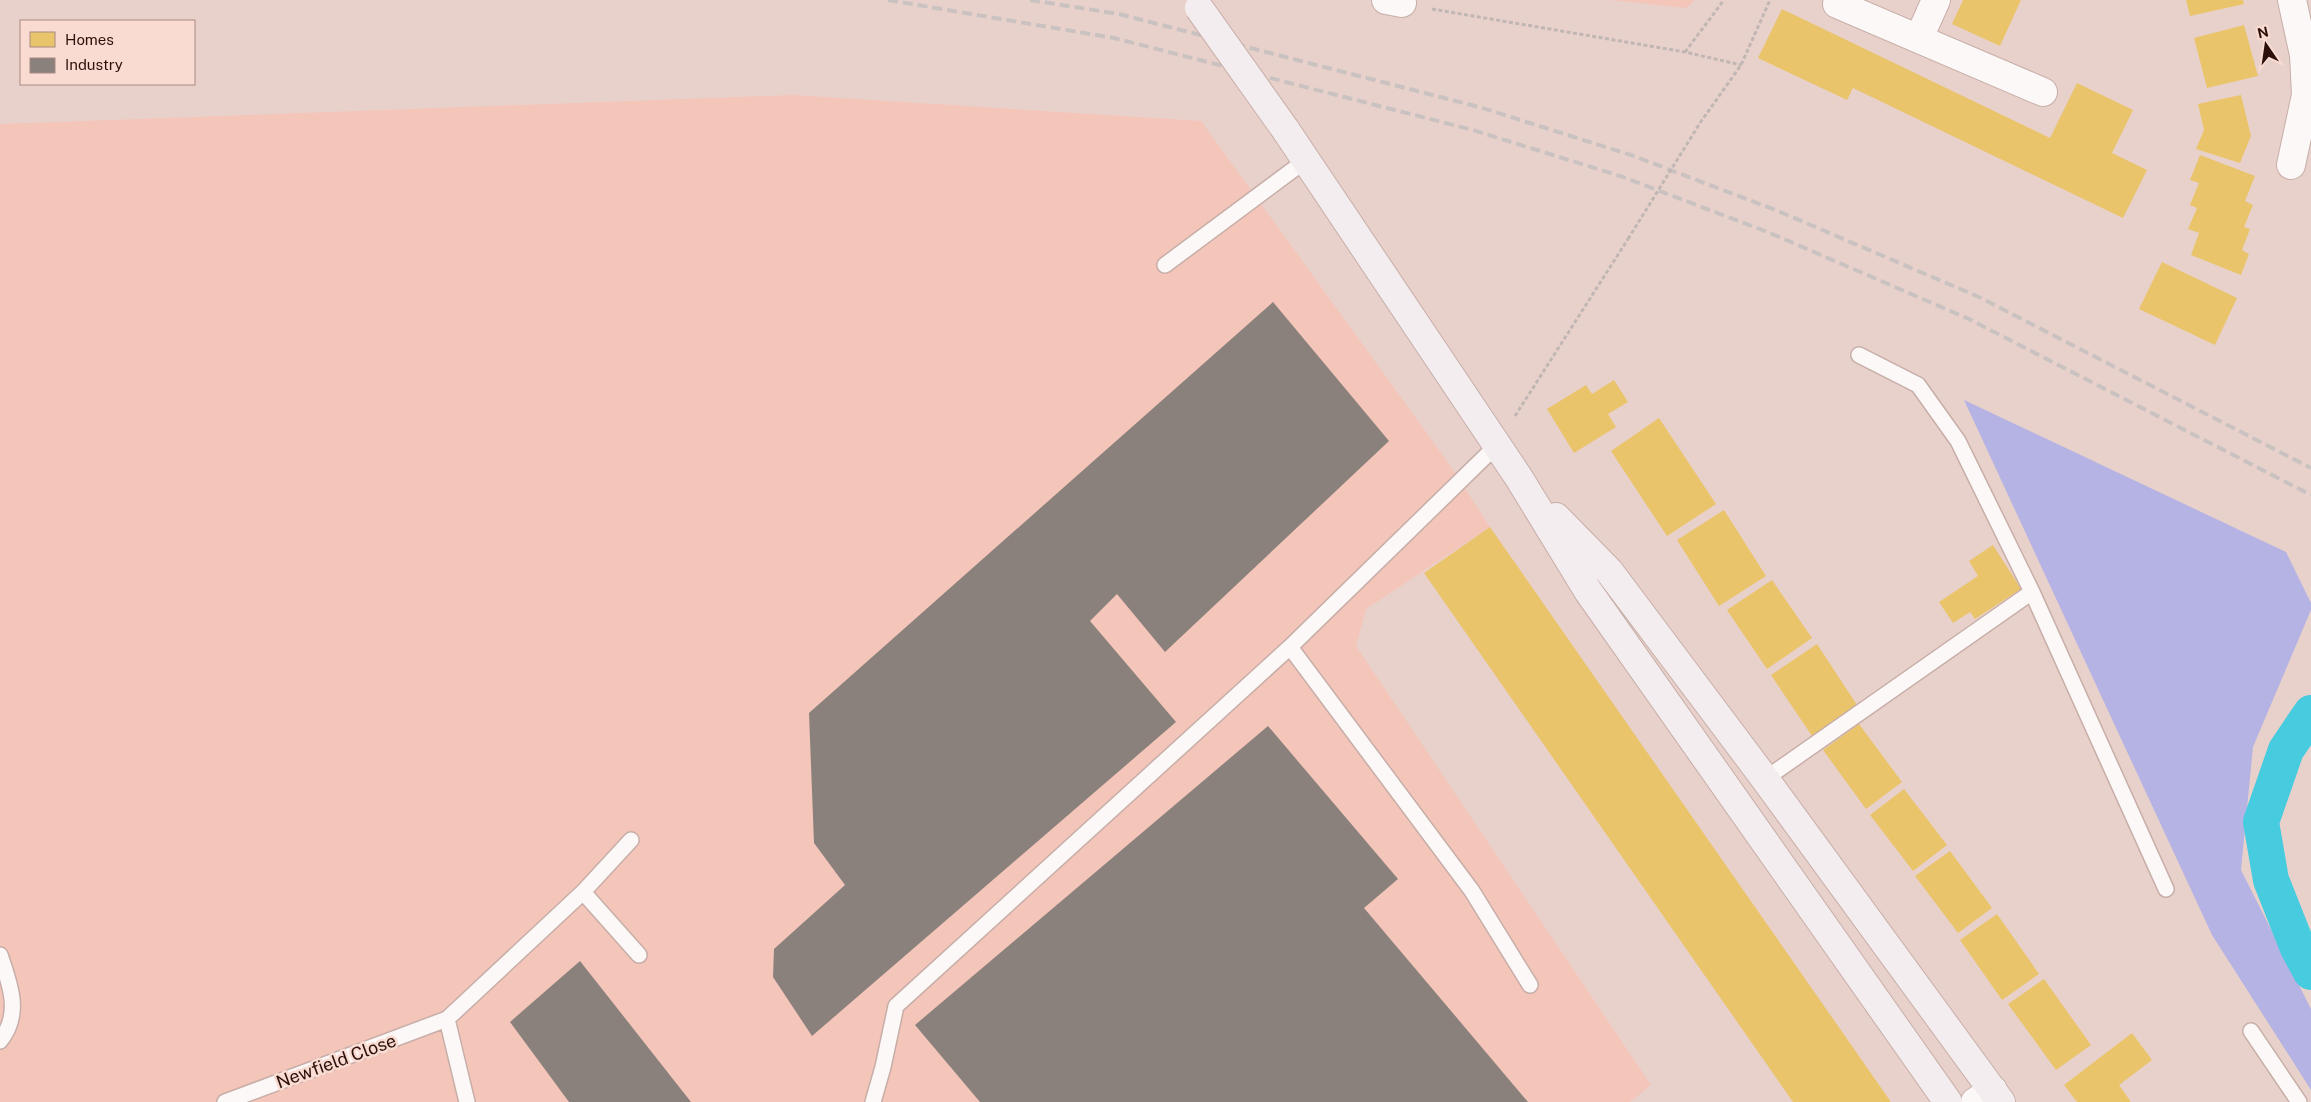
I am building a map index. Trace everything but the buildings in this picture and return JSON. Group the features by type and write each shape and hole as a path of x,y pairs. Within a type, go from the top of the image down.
{"main road":[{"path":"1196,4 1285,129 1519,478 1588,591 1948,1102"},
{"path":"1519,478 1609,572 1765,779 1990,1098"}],"street":[{"path":"1919,38 1936,0"},
{"path":"2291,164 2306,95 2307,54 2292,0"},
{"path":"1837,4 2042,92"}],"lane":[{"path":"1165,265 1306,160"},
{"path":"1859,356 1918,385 1958,441 2032,592 2166,888"},
{"path":"873,1102 896,1006 1290,648 1496,446"},
{"path":"1765,779 2032,592"},
{"path":"1290,648 1472,891 1530,985"},
{"name":"Newfield Close","path":"225,1102 447,1019 583,892 631,840"},
{"path":"583,892 639,955"},
{"path":"0,955 13,993 13,1013 6,1034 0,1041"},
{"path":"447,1019 467,1102"},
{"path":"2251,1031 2299,1102"}],"path":[{"path":"1685,52 1724,0"},
{"path":"1496,446 1700,123 1741,65 1770,0"},
{"path":"1394,2 1685,52 1741,65"}],"shaded area":[{"path":"1610,0 1695,0 1686,8"},
{"path":"793,95 1201,121 1447,461 1490,527 1366,609 1356,646 1651,1085 1630,1102 0,1102 0,124"},
{"path":"1964,400 2286,552 2311,603 2311,610 2253,747 2241,870 2311,1009 2311,1090 2212,935"}],"waterway":[{"path":"2311,713 2286,750 2261,822 2271,880 2298,948 2311,972"}],"railway":[{"path":"888,0 1114,38 1473,130 1623,177 1770,233 1969,319 2311,495"},
{"path":"1030,0 1119,14 1479,107 1631,155 1778,211 1979,297 2311,468"}]}
